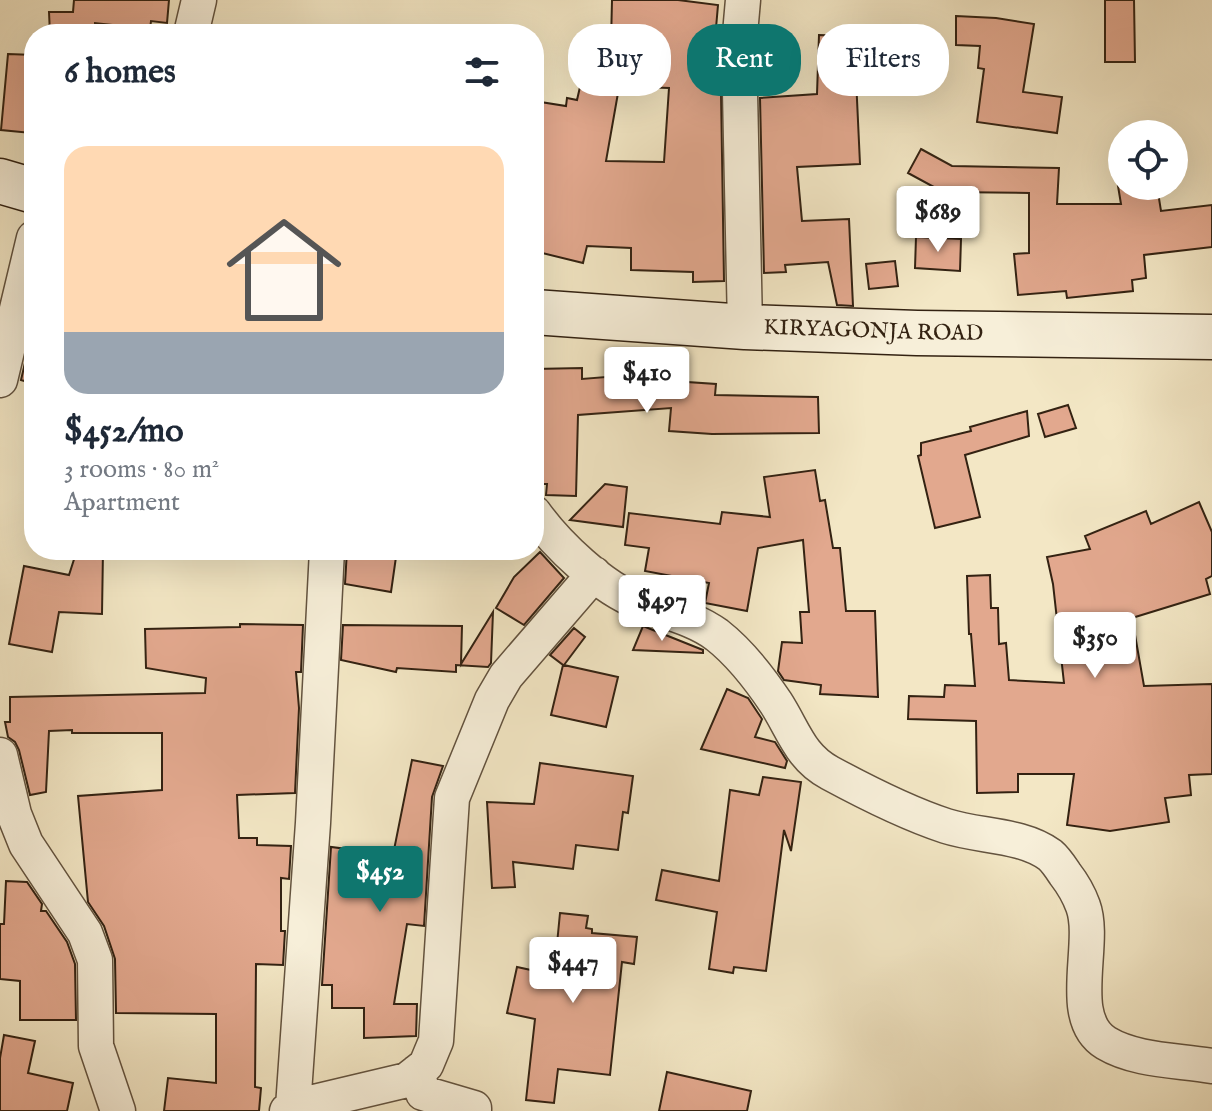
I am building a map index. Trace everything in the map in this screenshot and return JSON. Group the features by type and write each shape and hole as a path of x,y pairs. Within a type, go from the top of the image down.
{"street":[{"path":"193,24 199,0"},
{"path":"743,0 739,45 745,327"},
{"path":"0,181 24,188"},
{"path":"0,380 24,280"},
{"name":"KIRYAGONJA ROAD","path":"544,313 745,327 1212,337"},
{"path":"544,527 594,574 636,601 677,614 716,634 741,658 776,703 810,761 891,803 947,826 1022,841 1051,856 1070,880 1084,907 1087,942 1084,1000 1089,1023 1103,1041 1127,1053 1212,1066"},
{"path":"326,560 313,823 290,1109 407,1080 426,1065 436,1041 452,798 492,700 506,676 594,574"},
{"path":"0,755 14,814 26,844 85,933 95,960 96,1046 118,1111"},
{"path":"417,1072 423,1093 474,1108 474,1111"}],"building":[{"path":"74,0 169,0 167,23 50,24 49,12 73,12"},
{"path":"612,0 678,0 718,5 716,24 687,24 687,96 721,96 724,281 693,282 693,272 631,270 631,248 587,246 583,263 544,253 544,103 566,106 567,98 617,96 606,161 664,162 668,96 671,96 671,24 611,24"},
{"path":"1105,0 1134,0 1135,62 1105,62"},
{"path":"956,16 1034,24 1023,92 1062,97 1057,133 977,122 984,69 978,68 980,46 956,45"},
{"path":"8,54 24,55 24,132 1,130"},
{"path":"857,96 860,164 797,167 802,221 849,219 853,306 837,305 828,262 785,265 786,272 764,273 760,98"},
{"path":"921,149 952,166 1059,168 1057,204 1121,204 1120,200 1159,200 1161,211 1212,205 1212,247 1144,255 1146,278 1132,280 1133,291 1067,298 1066,291 1018,295 1014,254 1029,253 1029,193 943,192 908,173"},
{"path":"916,237 961,239 960,271 915,268"},
{"path":"895,261 898,286 869,289 866,264"},
{"path":"582,368 582,379 643,374 643,379 716,384 715,395 818,397 819,433 712,434 669,431 671,408 578,415 576,496 546,495 544,369"},
{"path":"1068,405 1076,428 1045,437 1038,414"},
{"path":"1027,411 1029,436 965,455 980,517 935,528 918,456 921,455 921,443 971,431 970,427"},
{"path":"815,470 820,501 825,500 833,548 840,548 846,611 875,611 878,697 820,694 821,685 784,680 778,671 782,642 802,643 800,612 809,612 803,540 758,548 747,611 705,603 709,583 645,571 649,548 625,545 629,513 720,524 722,512 770,517 764,477"},
{"path":"605,484 627,487 623,527 570,520"},
{"path":"1199,502 1212,532 1212,576 1206,579 1210,594 1132,618 1144,686 1212,684 1212,774 1189,775 1191,795 1165,798 1169,822 1110,831 1067,825 1074,774 1018,774 1018,792 977,793 976,721 908,719 909,696 944,697 945,685 975,686 967,576 990,575 991,608 998,608 999,644 1006,643 1009,680 1064,683 1047,557 1090,549 1085,536 1146,511 1151,524"},
{"path":"544,556 564,578 524,625 496,608 514,577 532,560 544,560"},
{"path":"74,560 103,560 102,614 59,612 52,652 9,644 24,566 69,575"},
{"path":"346,560 396,560 391,592 345,584"},
{"path":"493,612 491,663 488,667 456,665 456,672 397,668 396,672 341,660 343,625 462,626 461,664"},
{"path":"240,624 303,625 301,672 296,672 299,708 295,793 237,795 239,838 257,838 257,845 291,846 289,879 281,878 281,931 285,931 283,965 256,964 255,1087 261,1088 259,1111 164,1111 168,1078 216,1083 216,1014 116,1013 115,959 104,926 88,902 78,796 162,790 162,733 49,731 46,792 30,795 19,750 8,737 5,722 10,722 10,697 205,693 206,678 146,668 145,629 240,627"},
{"path":"643,626 703,650 703,653 633,650"},
{"path":"574,628 585,637 564,665 618,677 606,727 551,715 563,665 550,655"},
{"path":"727,689 748,698 762,719 755,737 775,742 787,761 785,768 701,749"},
{"path":"412,760 443,766 432,797 424,926 407,924 394,1004 417,1004 416,1036 364,1038 364,1008 332,1008 332,985 322,985 331,847 393,855"},
{"path":"540,763 633,776 628,813 623,812 618,850 576,845 573,869 513,862 515,887 492,888 487,802 534,804"},
{"path":"763,777 801,782 791,851 784,830 766,971 734,967 733,973 709,969 717,912 656,900 662,870 719,881 730,790 759,795"},
{"path":"6,881 27,882 42,904 41,911 46,911 67,942 75,964 76,1020 20,1020 20,981 0,979 0,924 4,924"},
{"path":"560,913 588,916 586,928 592,929 592,933 637,937 634,964 622,962 610,1075 558,1069 554,1103 526,1100 535,1019 507,1013 517,967 554,975"},
{"path":"4,1035 35,1041 28,1073 73,1083 67,1111 0,1111 0,1058"},
{"path":"667,1072 751,1091 747,1111 659,1111"}]}
